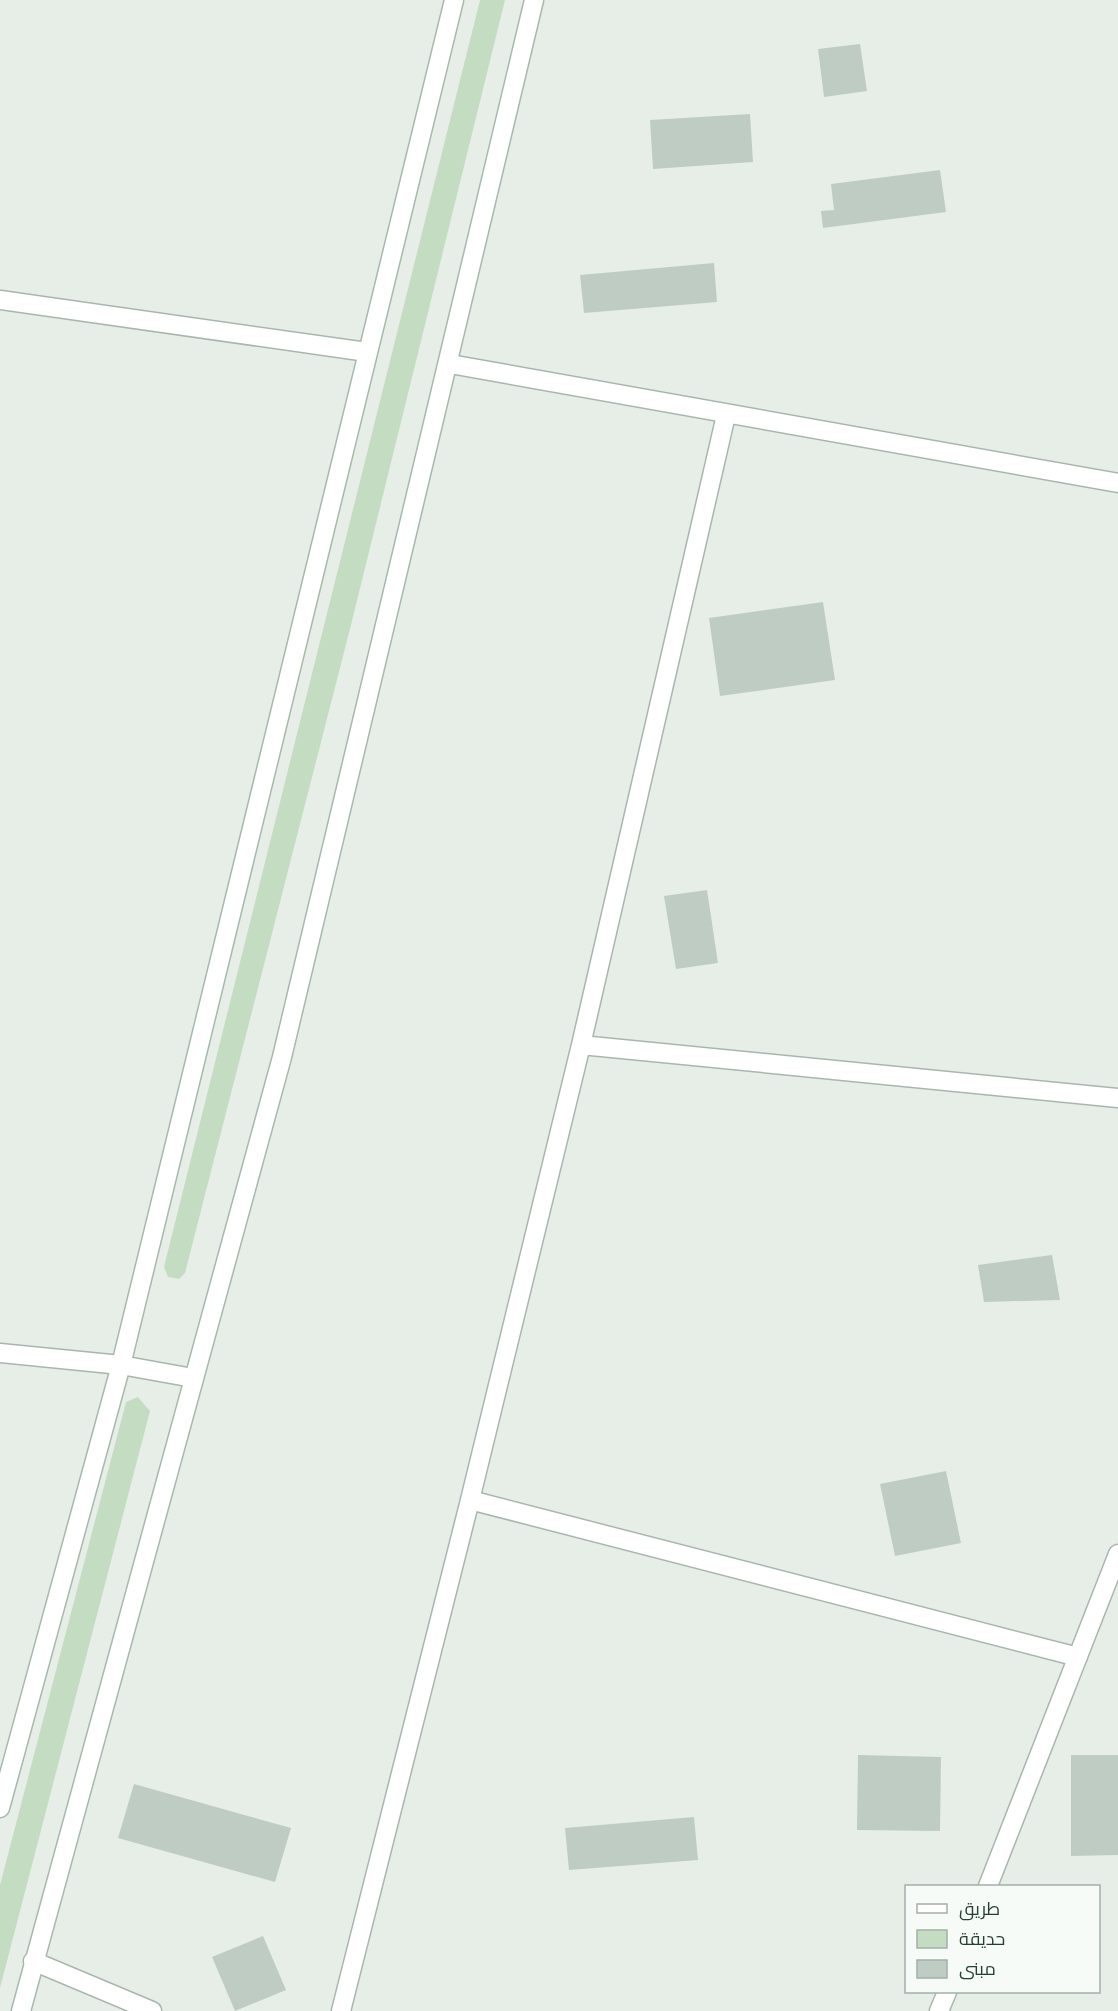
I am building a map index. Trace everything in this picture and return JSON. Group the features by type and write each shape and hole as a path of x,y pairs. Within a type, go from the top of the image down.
{"street":[{"path":"0,1808 121,1365 454,0"},
{"path":"21,2011 282,1057 450,364 534,0"},
{"path":"0,300 367,352"},
{"path":"450,364 726,415 1118,483"},
{"path":"341,2011 470,1500 581,1045 726,415"},
{"path":"581,1045 1118,1098"},
{"path":"0,1353 121,1365 193,1377"},
{"path":"470,1500 1078,1657"},
{"path":"989,1885 1118,1554"},
{"path":"33,1961 152,2011"},
{"path":"939,2011 947,1993"}],"green space":[{"path":"480,0 505,0 351,625 185,1273 179,1279 168,1277 164,1267"},
{"path":"138,1397 150,1411 0,1988 0,1885 126,1402"}],"building":[{"path":"860,44 867,91 824,97 818,49"},
{"path":"750,114 753,162 653,169 650,120"},
{"path":"940,170 946,212 823,228 821,211 834,210 831,184"},
{"path":"714,263 717,302 584,313 580,275"},
{"path":"823,602 835,680 720,696 709,618"},
{"path":"707,890 718,963 676,969 664,896"},
{"path":"1052,1255 1060,1300 984,1302 978,1265"},
{"path":"946,1471 961,1543 895,1556 880,1484"},
{"path":"858,1755 941,1757 940,1831 857,1830"},
{"path":"1071,1755 1118,1755 1118,1855 1071,1856"},
{"path":"134,1784 291,1828 275,1882 118,1838"},
{"path":"694,1817 698,1860 569,1870 565,1828"},
{"path":"263,1936 286,1990 235,2011 212,1957"}]}
